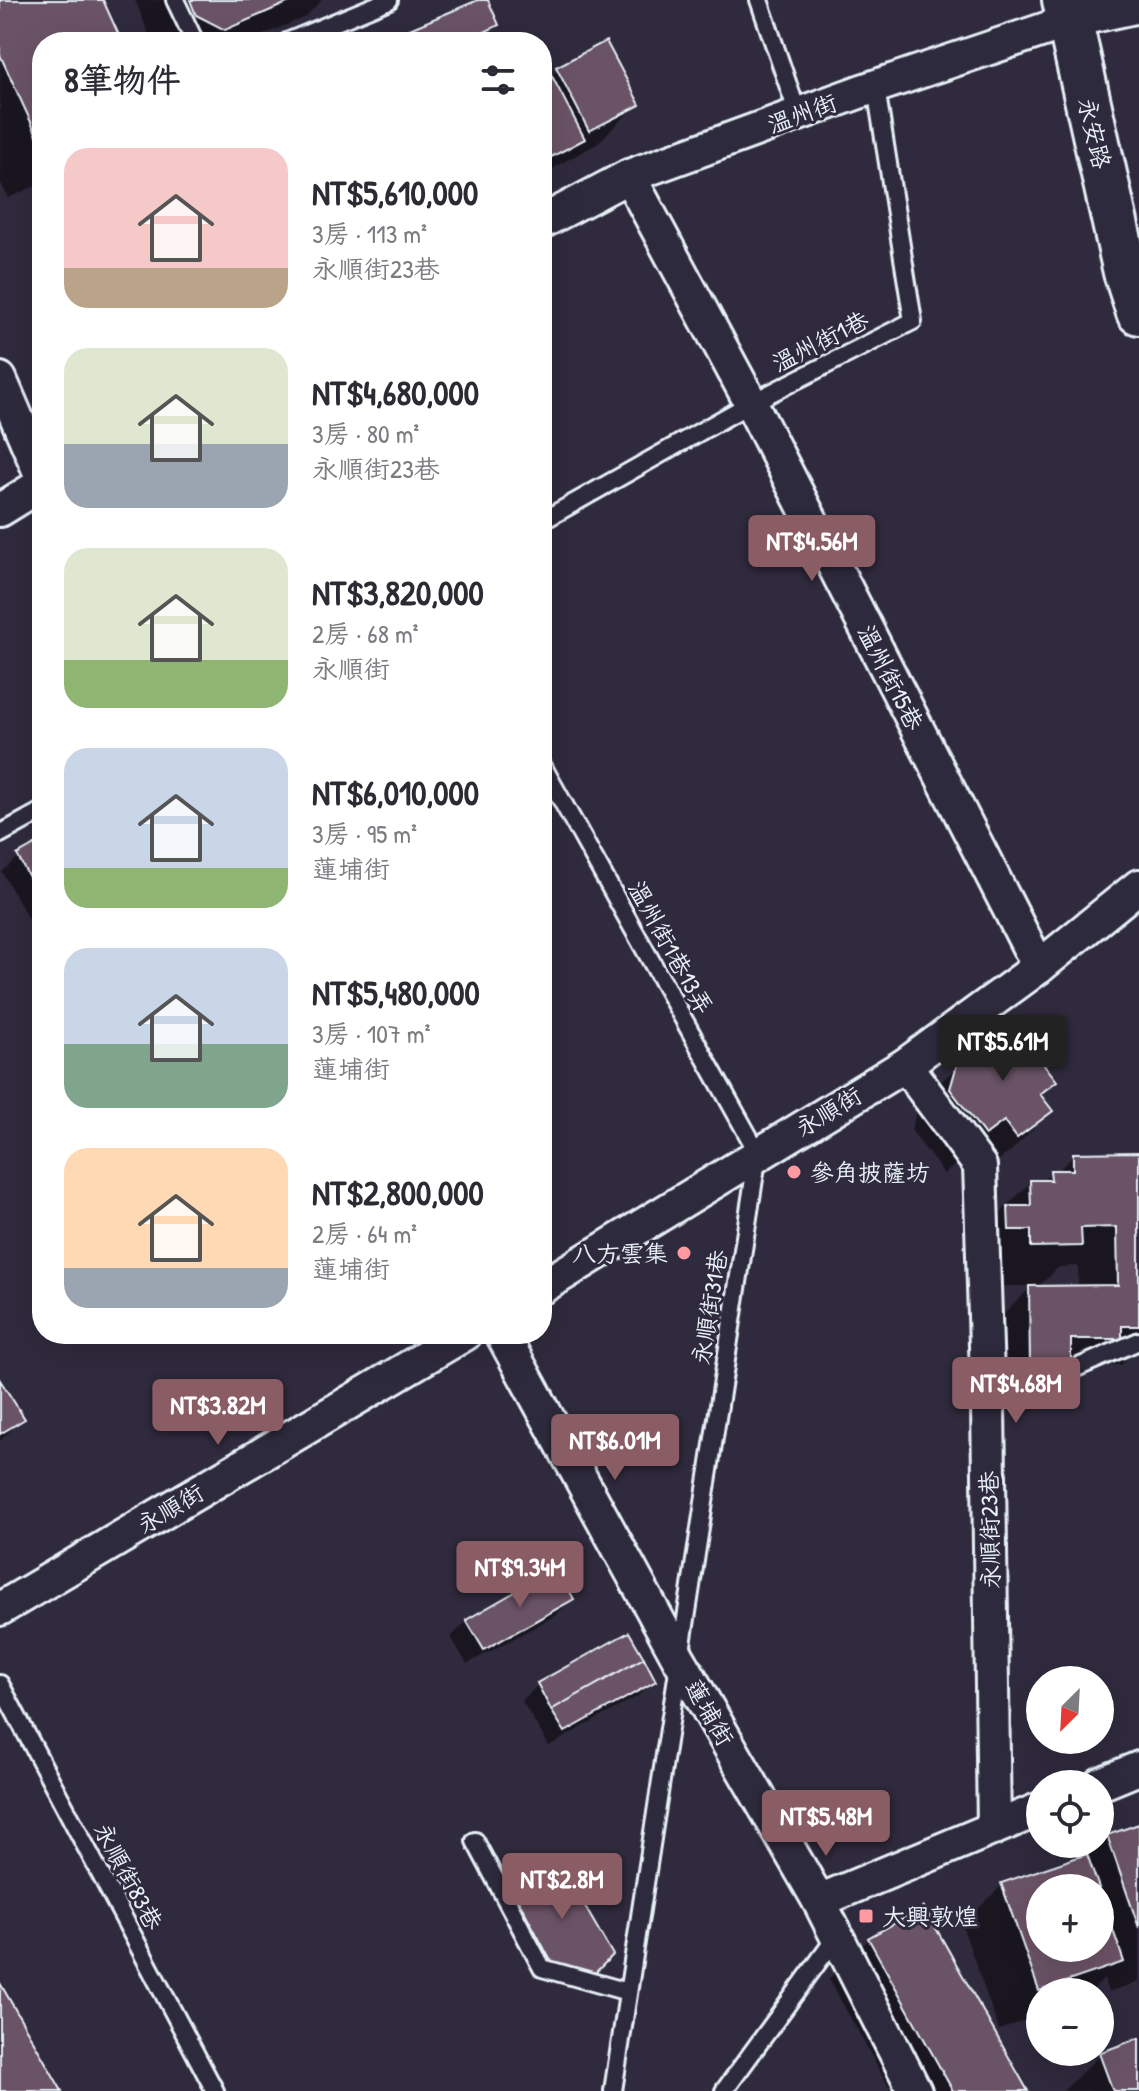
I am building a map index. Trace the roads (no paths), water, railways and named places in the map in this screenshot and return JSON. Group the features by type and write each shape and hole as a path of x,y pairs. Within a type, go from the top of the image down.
{"main road":[{"name":"永安路","path":"1067,11 1126,272 1139,312"}],"street":[{"name":"溫州街","path":"552,217 629,176 876,88 1067,11 1139,6"},
{"name":"溫州街15巷","path":"629,176 751,403 1039,967"},
{"path":"0,379 32,454"},
{"path":"0,510 32,490"},
{"name":"永順街","path":"552,1281 905,1065 1039,967 1139,886"},
{"name":"永順街23巷","path":"905,1065 980,1166 988,1406 994,1828"},
{"name":"永順街","path":"0,1609 448,1344"},
{"name":"蓮埔街","path":"507,1344 678,1657 819,1901 915,2091"},
{"path":"1114,1778 1139,1768"},
{"path":"819,1901 1026,1815"}],"lane":[{"path":"175,0 190,32"},
{"path":"311,32 389,0"},
{"path":"759,0 798,114"},
{"name":"溫州街1巷","path":"552,515 751,403 913,321 876,88"},
{"name":"溫州街1巷13弄","path":"552,783 758,1153"},
{"path":"0,834 32,816"},
{"name":"永順街31巷","path":"613,2091 758,1153"},
{"path":"988,1406 1139,1341"},
{"name":"永順街83巷","path":"0,1684 215,2091"},
{"path":"475,1841 542,1968 628,1992"},
{"path":"724,2091 837,1936"}],"place":[{"name":"參角披薩坊","path":"794,1172"},
{"name":"八方雲集","path":"684,1253"},
{"name":"大興敦煌","path":"866,1916"}]}
